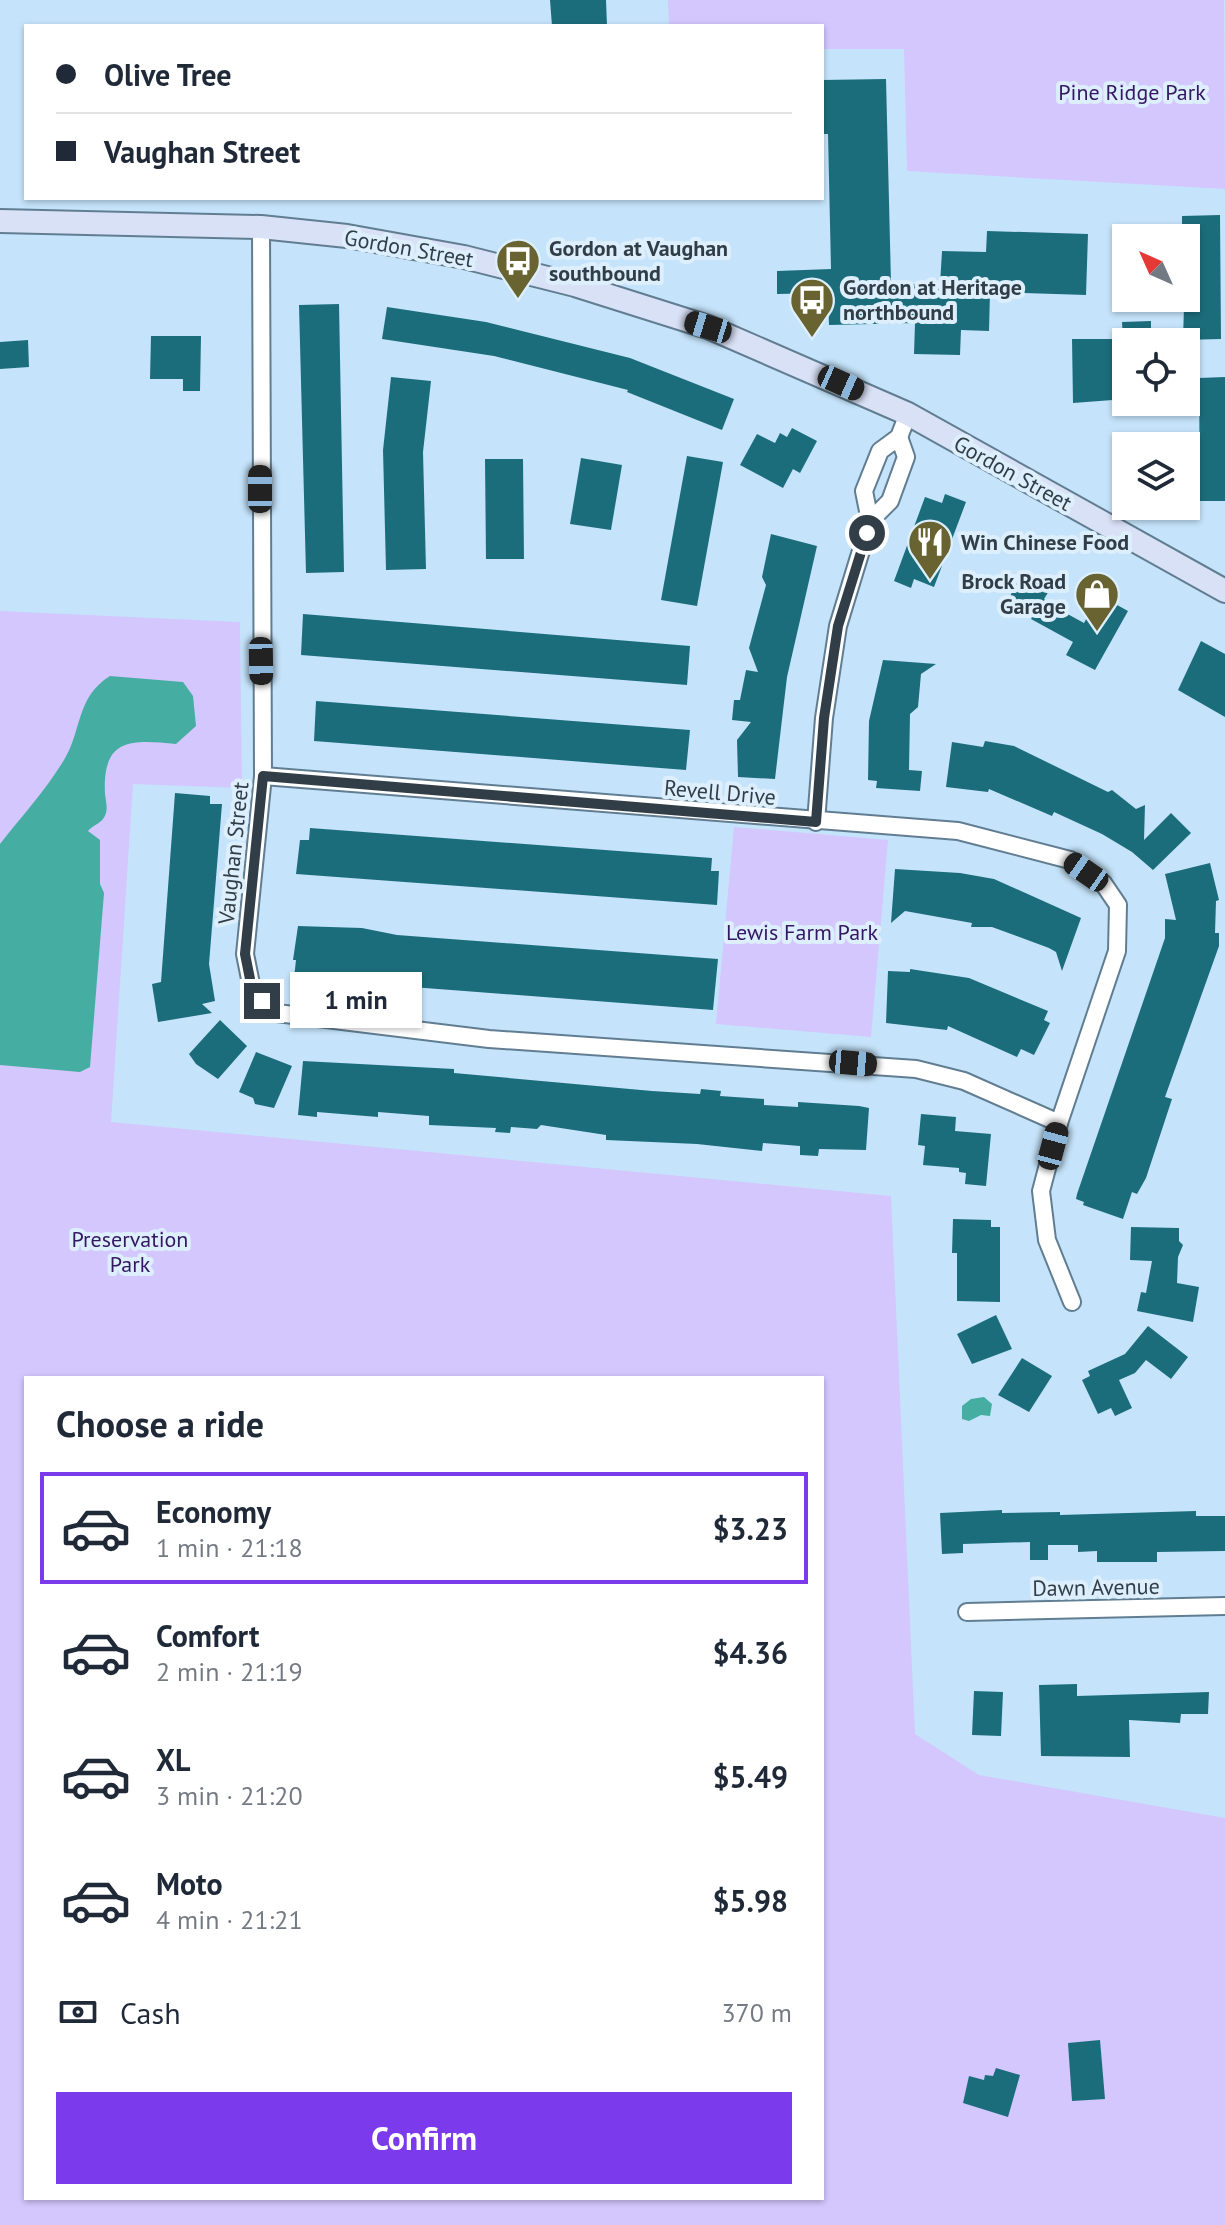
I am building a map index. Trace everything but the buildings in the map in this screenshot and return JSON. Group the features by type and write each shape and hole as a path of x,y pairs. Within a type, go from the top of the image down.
{"main road":[{"name":"Gordon Street","path":"0,221 261,227 347,236 464,257 575,285 708,327 908,414 1225,591"}],"street":[{"name":"Vaughan Street","path":"261,227 259,582 263,776 245,954 251,984 262,1001 277,1013 489,1039 916,1069 964,1081 1059,1123"},
{"path":"870,521 864,491 880,451 899,437 908,414"},
{"path":"816,822 824,718 838,626 870,521 890,501 906,457 899,437"},
{"name":"Revell Drive","path":"263,776 958,831 1070,860 1103,883 1118,905 1117,951 1059,1123 1041,1191 1047,1240 1072,1302"},
{"name":"Dawn Avenue","path":"967,1612 1225,1606"}],"green space":[{"name":"Pine Ridge Park","path":"668,0 1224,0 1225,189 907,171 904,49 824,49 824,24 669,24"},
{"name":"Preservation Park","path":"0,611 240,622 242,788 133,784 111,1122 891,1196 915,1734 979,1775 1225,1818 1225,2225 0,2225"},
{"name":"Lewis Farm Park","path":"734,827 888,840 871,1037 716,1024"}],"shaded area":[{"path":"110,676 183,682 193,696 196,726 176,744 146,742 123,746 109,762 105,775 106,813 88,831 100,840 100,884 104,893 90,1067 80,1072 0,1065 0,844 57,771 70,749 85,704 99,684"},
{"path":"984,1397 992,1404 990,1416 981,1415 969,1421 962,1419 962,1406 971,1399"}],"place":[{"name":"Gordon at Vaughan southbound","path":"518,300"},
{"name":"Gordon at Heritage northbound","path":"812,339"},
{"name":"Win Chinese Food","path":"930,581"},
{"name":"Brock Road Garage","path":"1097,633"}],"route":[{"path":"262,1001 251,984 245,954 263,776 816,822 824,718 838,626 867,533"}]}
